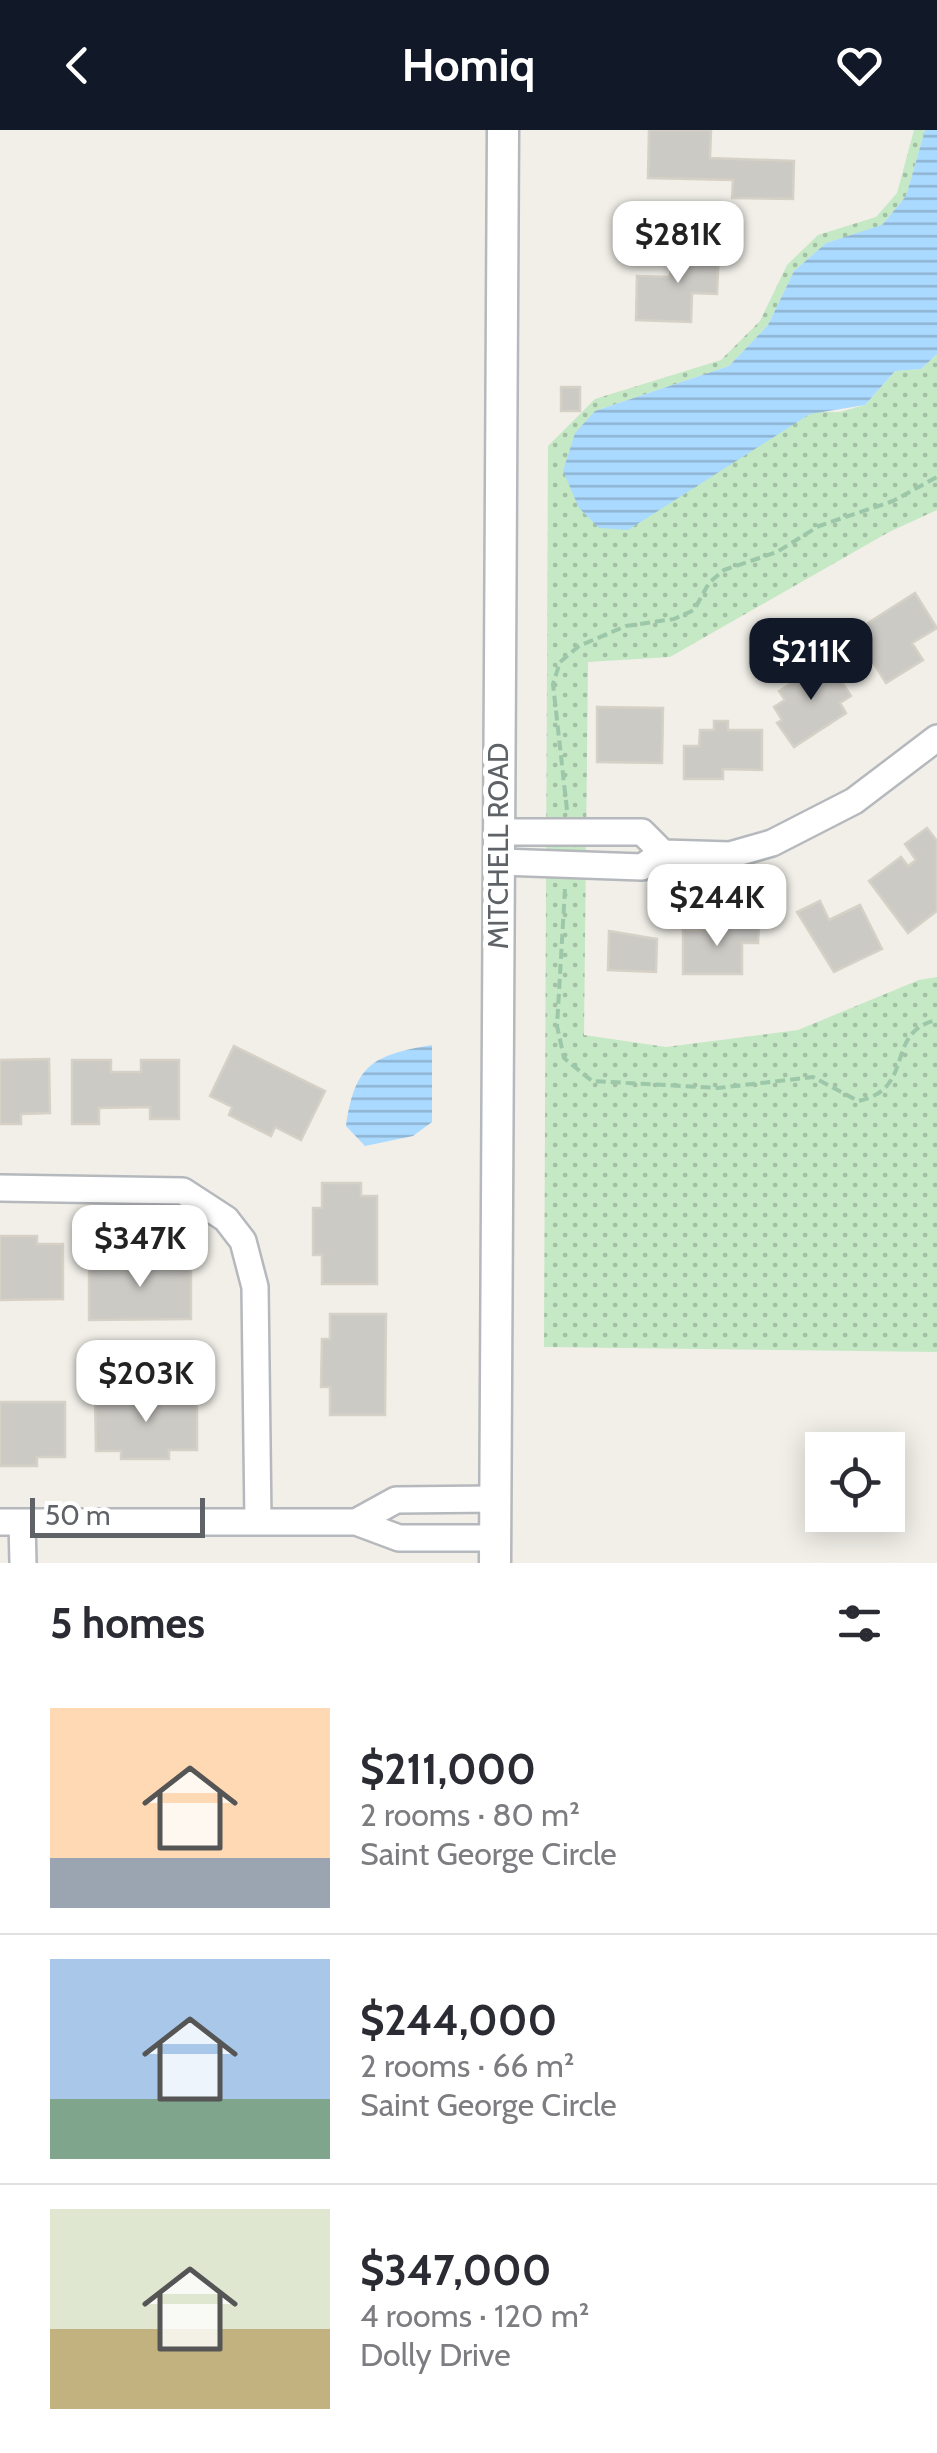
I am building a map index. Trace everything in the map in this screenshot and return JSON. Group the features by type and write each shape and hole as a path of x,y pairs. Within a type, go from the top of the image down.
{"street":[{"name":"MITCHELL ROAD","path":"496,1551 503,130"},
{"path":"498,847 642,866 663,853 730,855 772,843 854,802 937,738"},
{"path":"0,1188 183,1191 226,1218 242,1241 255,1286 258,1522"},
{"path":"356,1522 396,1500 496,1499"},
{"path":"23,1563 11,1522 356,1522 399,1538 496,1551"}],"green space":[{"path":"914,130 925,130 906,196 881,226 826,243 794,271 768,325 729,366 595,411 840,412 865,405 895,371 921,369 937,354 937,510 889,532 670,657 588,662 584,1035 666,1047 798,1030 919,980 937,977 937,1352 544,1347 548,446 595,399 721,360 760,321 787,265 818,235 876,217 897,193"}],"water":[{"path":"925,130 937,130 937,354 921,369 895,371 865,405 810,414 628,530 599,528 579,508 563,471 575,433 595,411 729,366 768,325 794,271 826,243 882,225 906,196"},
{"path":"432,1045 432,1122 413,1136 365,1146 346,1126 362,1076 381,1059"}],"building":[{"path":"649,130 711,130 710,158 794,161 793,199 732,198 733,180 648,178"},
{"path":"671,249 719,251 717,294 692,293 691,322 636,320 637,276 670,277"},
{"path":"561,387 580,387 580,411 561,411"},
{"path":"915,593 937,628 912,643 923,660 886,683 854,632"},
{"path":"827,660 851,696 840,703 846,713 794,747 777,723 782,720 774,707 785,700 779,691"},
{"path":"597,707 663,708 662,763 597,762"},
{"path":"714,721 728,721 728,730 762,730 762,770 723,769 723,779 684,779 684,746 699,746 700,730 714,730"},
{"path":"927,828 937,841 937,911 908,933 869,881 901,857 908,866 916,860 905,844"},
{"path":"820,901 829,920 860,905 882,949 834,972 797,912"},
{"path":"723,924 759,924 758,943 742,943 742,974 683,974 683,930 723,930"},
{"path":"609,931 657,939 656,972 608,970"},
{"path":"234,1046 325,1091 301,1140 275,1127 271,1136 229,1115 232,1107 210,1096"},
{"path":"49,1059 50,1113 21,1114 21,1124 0,1124 0,1060"},
{"path":"72,1060 111,1060 111,1072 141,1072 141,1060 179,1060 179,1119 150,1119 150,1107 99,1108 99,1124 72,1124"},
{"path":"322,1183 361,1183 361,1196 377,1196 377,1284 322,1284 322,1255 313,1255 313,1208 322,1208"},
{"path":"0,1236 37,1236 37,1244 63,1244 63,1299 0,1300"},
{"path":"165,1255 165,1264 191,1264 191,1319 89,1320 89,1265 118,1265 118,1256"},
{"path":"330,1314 386,1314 385,1415 330,1415 330,1387 321,1387 322,1339 330,1339"},
{"path":"95,1395 197,1395 197,1450 169,1450 169,1459 121,1459 121,1451 96,1451"},
{"path":"0,1402 65,1402 65,1457 37,1457 37,1466 0,1466"}]}
